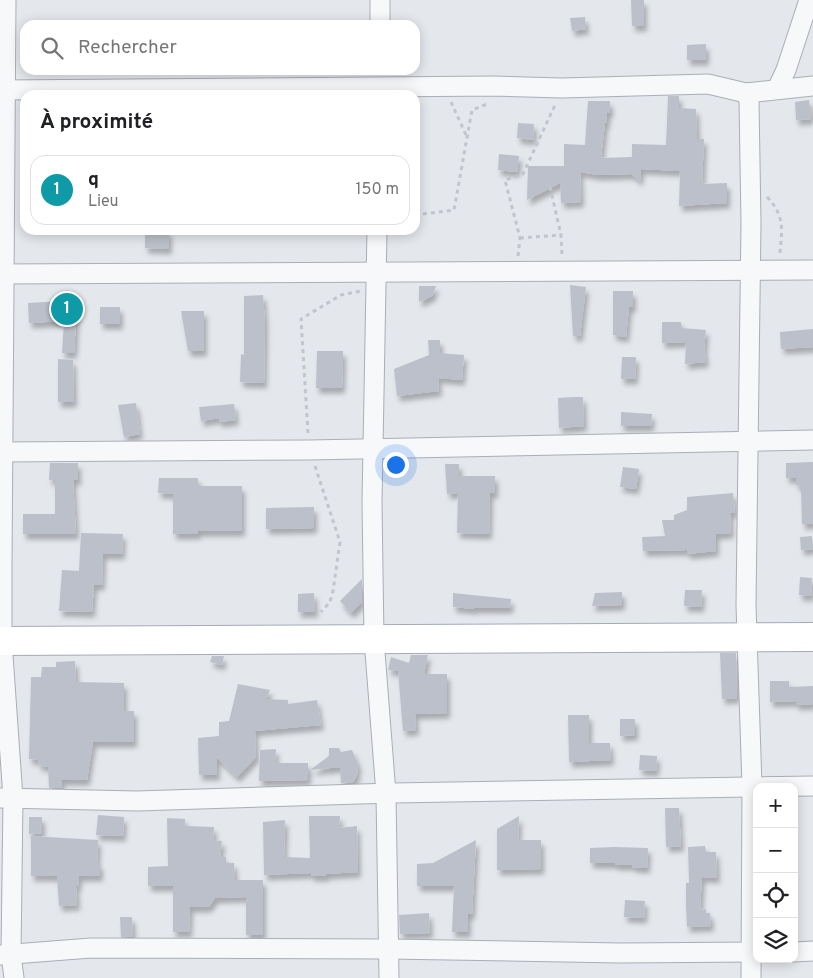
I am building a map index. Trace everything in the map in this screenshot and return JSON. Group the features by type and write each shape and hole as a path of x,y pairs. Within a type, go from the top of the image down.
{"main road":[{"path":"1,641 813,637"}],"street":[{"path":"6,0 3,90 1,641 6,798 6,955 14,978"},
{"path":"380,0 380,20"},
{"path":"777,89 786,70 809,0"},
{"path":"3,90 379,84 562,88 708,84 746,93 813,86"},
{"path":"746,93 749,101 751,180 746,638 752,786 754,918"},
{"path":"377,235 374,639 386,794 389,978"},
{"path":"2,274 813,270"},
{"path":"1,452 374,448 813,440"},
{"path":"6,798 137,801 813,786"},
{"path":"6,955 91,948 388,949 620,953 753,952"},
{"path":"798,952 813,951"},
{"path":"751,978 753,961"}],"path":[{"path":"443,86 466,136"},
{"path":"516,272 520,238 505,180 523,174 562,88"},
{"path":"420,215 454,210 472,110 496,100"},
{"path":"751,180 774,205 783,224 778,270"},
{"path":"550,187 561,235 562,272"},
{"path":"520,238 561,235"}],"building":[{"path":"631,0 644,0 644,26 632,26"},
{"path":"585,17 586,29 572,31 570,18"},
{"path":"706,44 706,60 687,60 687,45"},
{"path":"668,96 679,96 679,108 696,109 697,139 704,139 702,184 727,183 727,203 679,206 680,171 641,169 640,181 631,174 598,175 580,172 581,202 561,203 560,183 527,200 528,166 564,166 564,144 585,145 588,101 610,101 610,113 607,113 607,123 605,123 601,158 632,157 632,144 666,145"},
{"path":"809,100 811,119 796,120 795,102"},
{"path":"518,123 534,124 533,140 517,138"},
{"path":"499,154 519,156 517,172 498,170"},
{"path":"145,235 169,235 169,249 145,248"},
{"path":"570,285 586,287 580,336 573,336"},
{"path":"419,286 436,286 432,296 419,302"},
{"path":"613,291 633,291 633,307 629,307 626,337 613,335"},
{"path":"263,295 265,322 264,383 240,382 241,354 244,355 244,296"},
{"path":"62,301 77,305 74,353 62,353 64,321 29,323 28,303"},
{"path":"100,307 120,307 120,324 100,324"},
{"path":"181,311 204,311 204,351 188,351"},
{"path":"662,322 681,322 682,328 706,330 704,348 706,362 685,364 686,342 662,343"},
{"path":"813,329 813,347 781,349 780,332"},
{"path":"428,340 440,340 440,353 464,355 462,380 438,378 439,391 397,396 394,369 429,355"},
{"path":"317,351 343,351 342,388 316,388"},
{"path":"622,357 636,357 635,379 621,379"},
{"path":"58,359 73,360 74,402 58,402"},
{"path":"583,397 584,426 559,428 558,398"},
{"path":"136,403 140,434 124,437 118,405"},
{"path":"234,404 236,420 219,422 219,418 201,421 199,407"},
{"path":"621,412 652,414 651,426 621,426"},
{"path":"813,462 813,524 802,524 801,486 796,485 796,478 786,478 786,463"},
{"path":"50,463 78,463 78,480 73,480 76,534 23,534 23,514 55,514 55,480 49,480"},
{"path":"445,464 459,464 459,476 495,476 495,493 490,493 489,534 457,533 458,493 447,494"},
{"path":"623,467 639,469 636,489 620,487"},
{"path":"159,478 198,478 198,486 242,486 242,531 198,531 198,534 173,534 173,494 158,493"},
{"path":"733,493 735,513 730,513 731,533 716,534 716,551 687,554 687,550 643,551 642,537 665,536 662,520 674,520 674,515 687,510 687,497"},
{"path":"314,507 314,528 266,529 266,508"},
{"path":"81,533 123,534 122,554 103,554 102,585 94,585 92,612 59,611 62,570 79,571"},
{"path":"812,536 813,549 801,550 800,537"},
{"path":"800,577 812,578 811,596 799,595"},
{"path":"362,579 362,602 351,613 340,601"},
{"path":"685,590 702,590 701,607 684,606"},
{"path":"622,592 622,605 592,606 595,593"},
{"path":"314,593 315,612 298,612 298,594"},
{"path":"453,593 511,599 510,608 474,609 453,607"},
{"path":"720,653 736,653 737,698 722,699"},
{"path":"411,655 428,655 424,674 447,674 447,713 415,714 416,730 403,731 398,671 388,670 391,657 409,663"},
{"path":"212,656 224,656 222,665 210,662"},
{"path":"75,661 76,682 124,683 124,711 134,711 134,742 93,742 87,780 61,780 62,788 49,788 48,767 38,765 39,760 29,759 31,677 41,677 42,667 56,667 56,662"},
{"path":"770,681 789,681 789,687 813,686 813,704 796,705 796,701 770,702"},
{"path":"238,684 270,690 266,699 288,700 288,704 317,700 321,725 255,731 256,757 237,777 217,758 217,775 199,775 198,738 219,736 219,722 229,721"},
{"path":"568,715 589,715 589,743 610,743 611,760 569,762"},
{"path":"620,719 635,719 635,735 620,736"},
{"path":"329,748 339,748 341,752 352,750 358,764 357,775 353,782 341,783 340,767 310,770 329,756"},
{"path":"276,749 275,763 308,763 308,780 259,781 260,750"},
{"path":"640,755 657,756 656,771 639,770"},
{"path":"665,808 679,808 681,846 666,847"},
{"path":"98,815 124,817 123,836 96,835"},
{"path":"309,816 340,816 339,828 357,826 358,872 326,874 326,876 311,876 311,873 264,875 263,822 285,820 284,857 310,858"},
{"path":"519,816 518,840 541,840 541,869 497,870 497,829"},
{"path":"29,817 42,817 42,833 29,834"},
{"path":"167,818 185,819 185,826 214,827 213,840 222,841 220,857 226,857 226,863 234,863 235,880 263,880 263,935 246,935 246,897 215,898 209,907 190,907 189,932 173,932 173,886 148,886 148,867 168,866"},
{"path":"31,836 98,840 97,864 100,864 100,876 79,876 78,886 76,886 77,905 59,906 57,876 31,876"},
{"path":"476,840 472,914 468,914 468,932 452,932 454,886 417,886 417,864 433,863"},
{"path":"705,846 706,852 716,852 717,878 702,877 700,910 706,909 706,913 710,913 711,926 687,927 686,883 689,883 688,847"},
{"path":"590,848 648,848 647,868 632,867 632,865 615,865 615,863 590,863"},
{"path":"625,900 645,901 644,918 624,917"},
{"path":"429,913 430,933 400,934 399,915"},
{"path":"120,917 132,917 133,937 121,937"}],"place":[{"name":"q","path":"67,309"}]}
